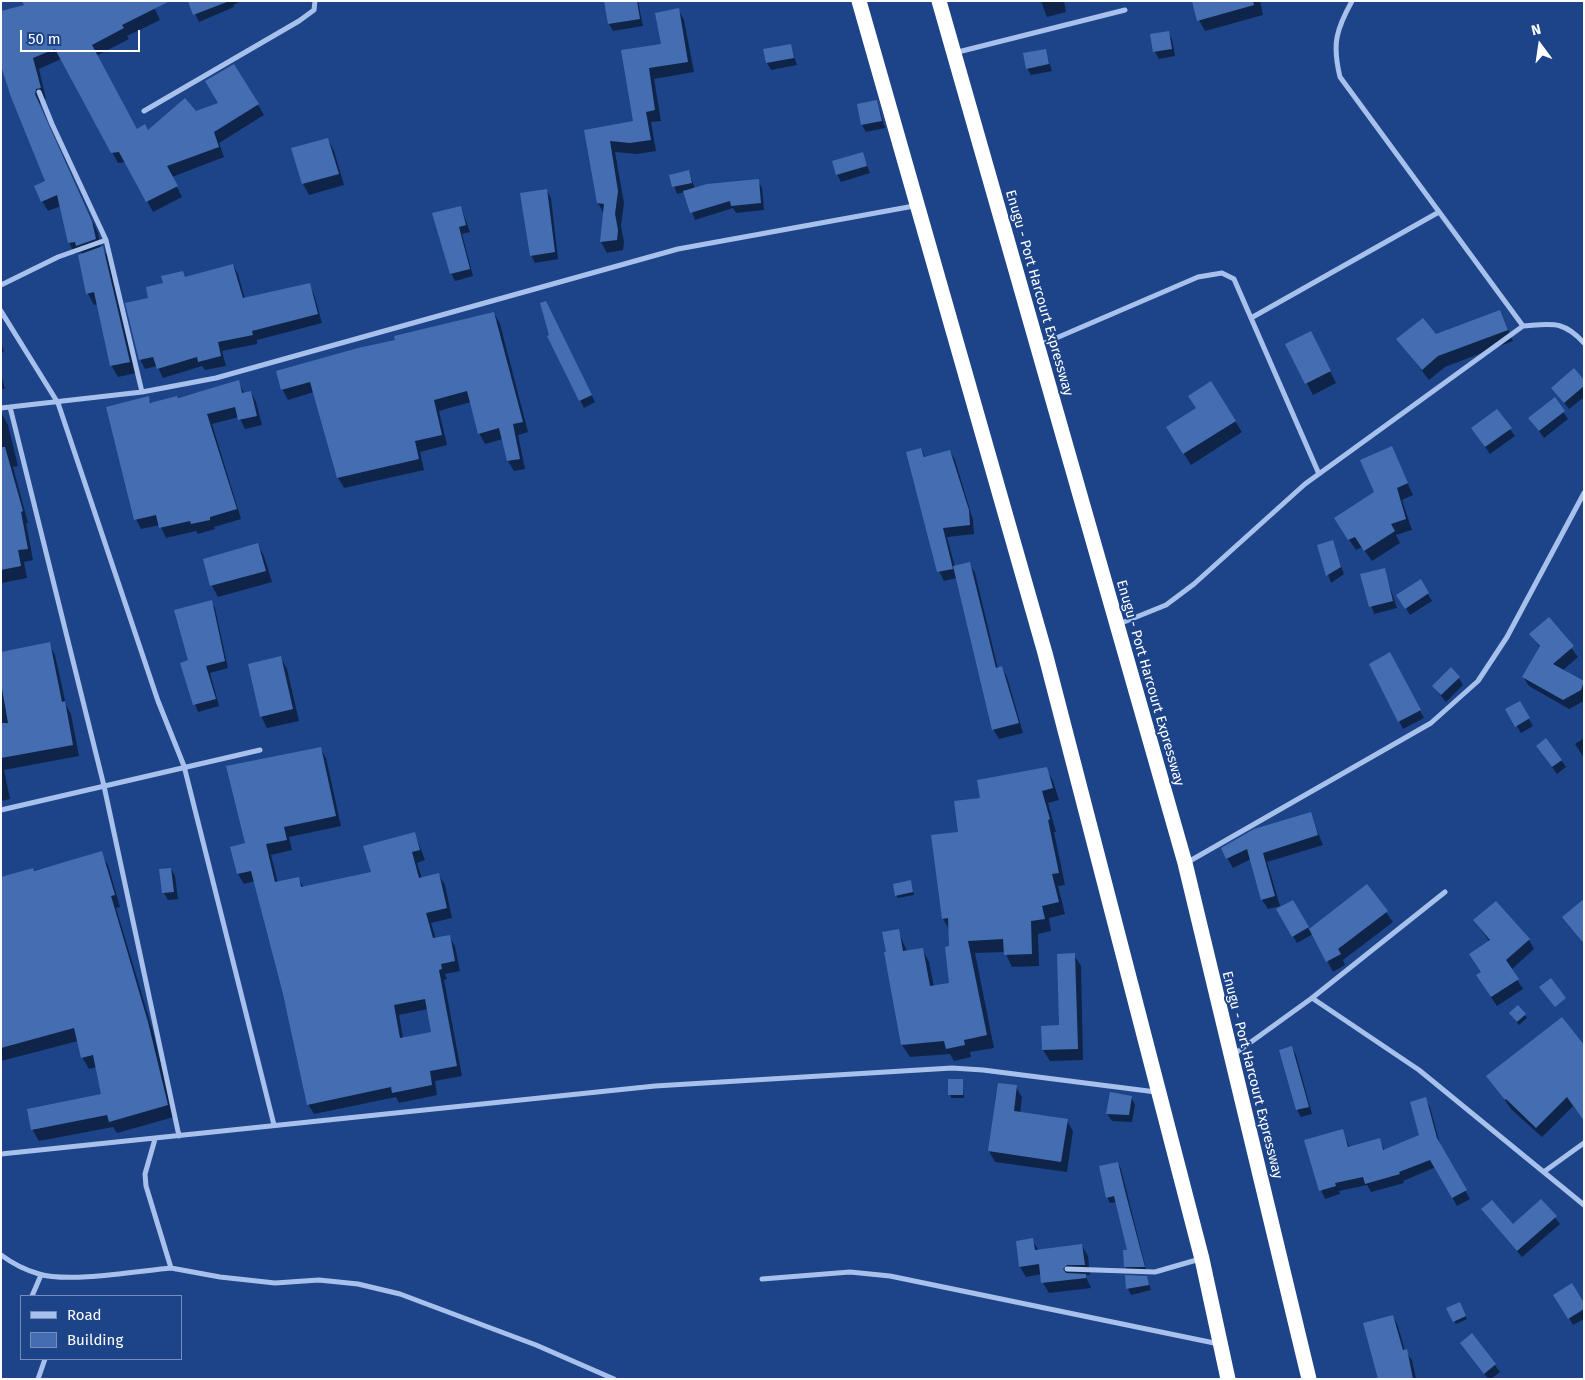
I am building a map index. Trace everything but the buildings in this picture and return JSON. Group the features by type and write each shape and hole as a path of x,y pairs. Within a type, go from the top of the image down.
{"highway":[{"path":"859,1 1045,653 1202,1259 1228,1379"},
{"name":"Enugu - Port Harcourt Expressway","path":"939,1 1185,864 1309,1379"}],"street":[{"path":"144,111 299,21 314,10 315,1"},
{"path":"1352,1 1340,24 1334,54 1340,77 1523,326"},
{"path":"954,53 1125,10"},
{"path":"39,92 106,240 142,392"},
{"path":"1,408 142,392 216,378 678,249 917,205"},
{"path":"1251,318 1439,212"},
{"path":"1,285 58,257 106,240"},
{"path":"1038,347 1209,274 1222,273 1234,279 1319,474"},
{"path":"1,311 58,403 158,702 184,766 274,1125"},
{"path":"1117,624 1166,605 1194,584 1305,484 1523,326 1556,324 1572,330 1584,343"},
{"path":"10,407 104,786 179,1136"},
{"path":"1185,864 1431,723 1478,681 1507,637 1584,493"},
{"path":"1,810 184,766 260,750"},
{"path":"1231,1057 1312,998 1445,892"},
{"path":"1312,998 1419,1070 1545,1171 1584,1205"},
{"path":"1,1154 655,1086 952,1068 983,1070 1158,1093"},
{"path":"155,1138 145,1174 146,1186 171,1268"},
{"path":"1545,1171 1584,1143"},
{"path":"1,1255 16,1265 41,1275 68,1276 171,1268 220,1277 275,1283 319,1280 358,1284 400,1294 536,1345 614,1379"},
{"path":"1068,1269 1155,1272 1202,1259"},
{"path":"762,1279 850,1272 890,1276 1220,1344"},
{"path":"32,1295 41,1275"},
{"path":"38,1379 45,1360"}]}
